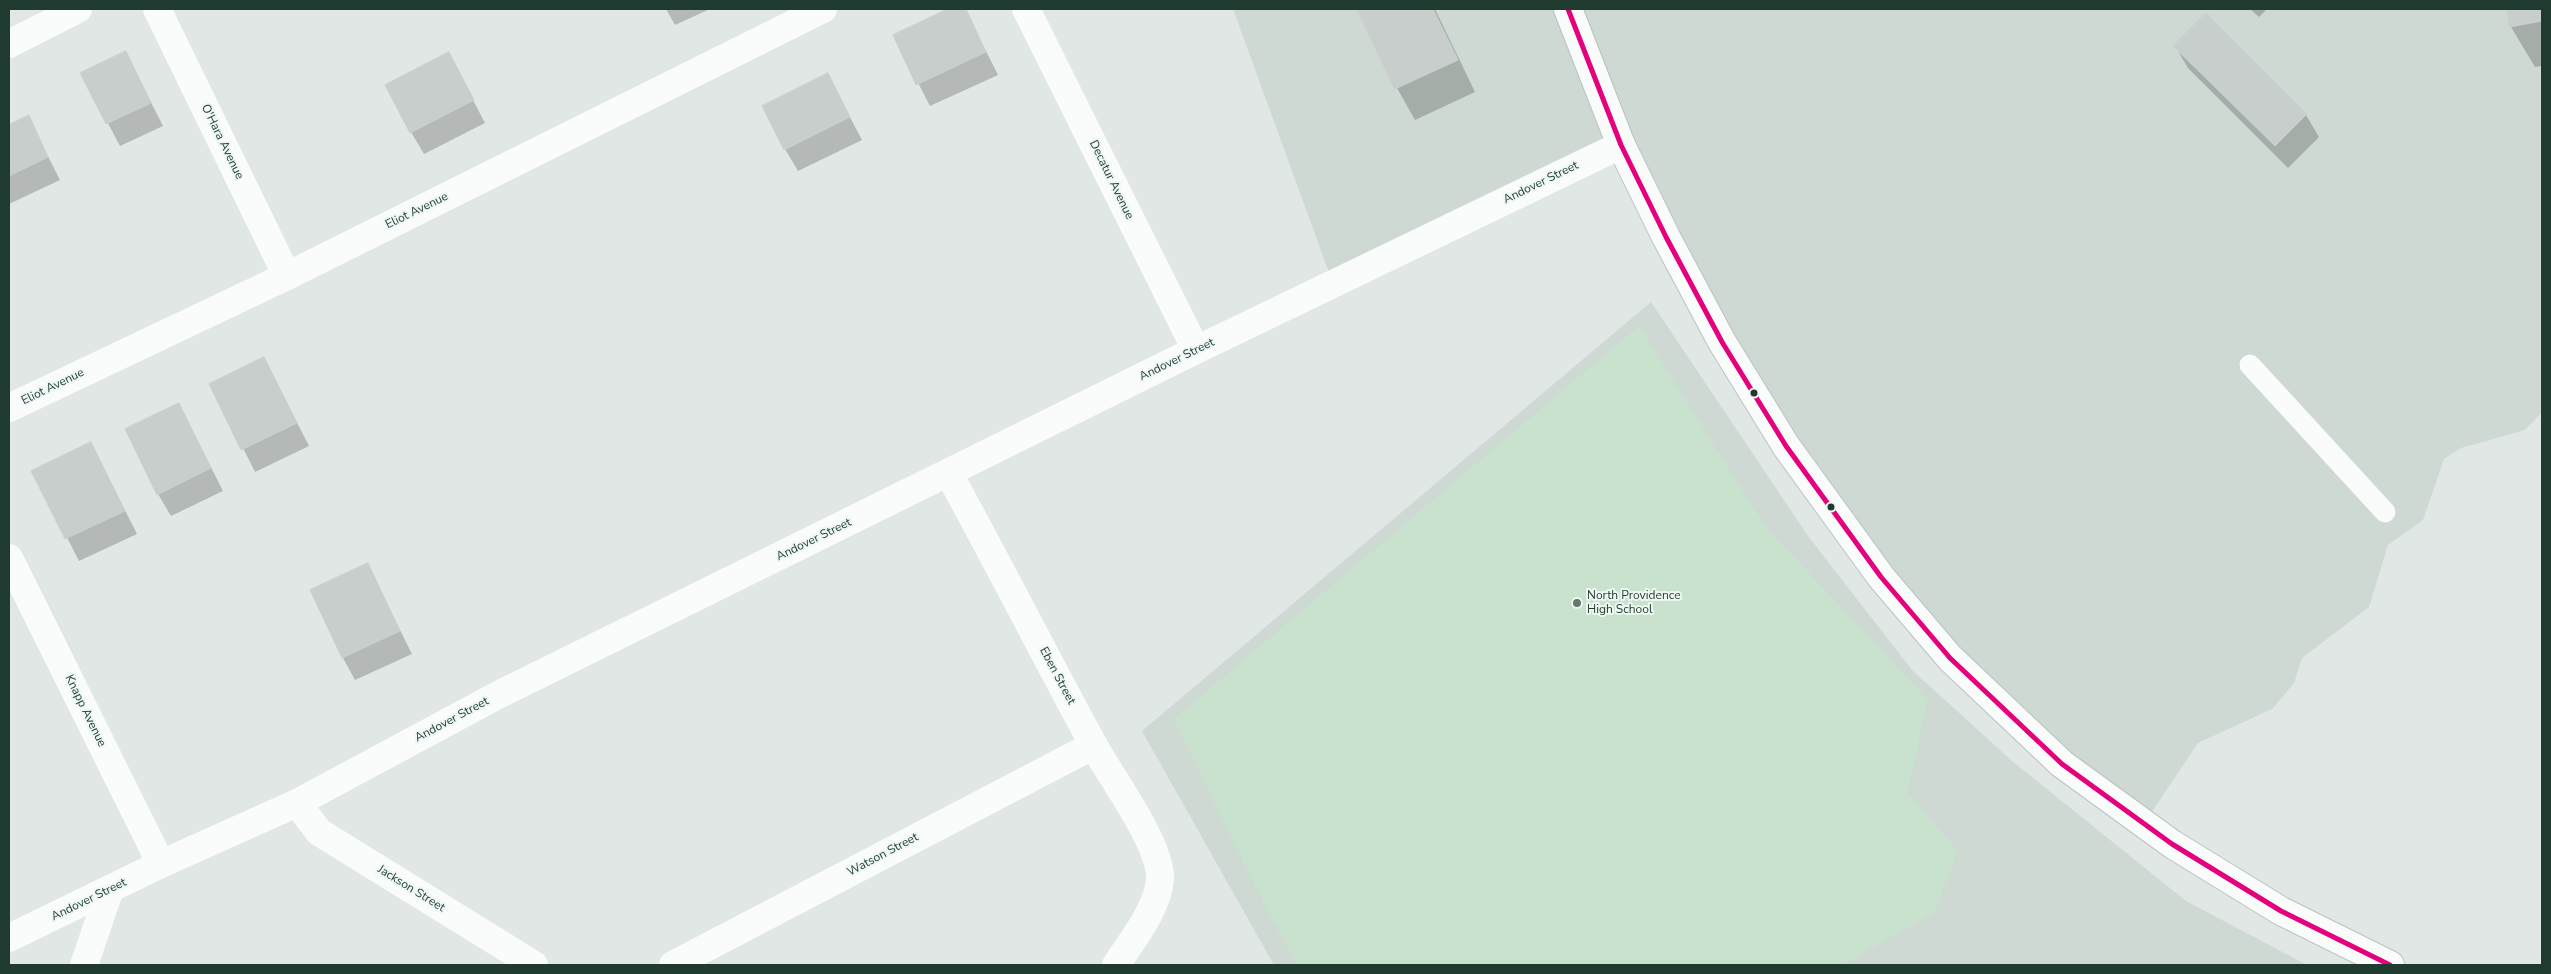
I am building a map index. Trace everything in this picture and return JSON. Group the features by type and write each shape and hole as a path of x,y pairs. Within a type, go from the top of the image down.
{"street":[{"path":"9,44 78,9"},
{"name":"O'Hara Avenue","path":"157,9 287,276"},
{"name":"Eliot Avenue","path":"9,408 287,276 823,9"},
{"name":"Decatur Avenue","path":"1026,9 1196,350"},
{"path":"1568,9 1622,145 1666,237 1722,342 1783,441 1881,577 1950,658 2062,764 2172,844 2281,911 2390,965"},
{"name":"Andover Street","path":"9,938 161,864 297,803 498,695 949,474 1196,350 1622,145"},
{"name":"Eben Street","path":"949,474 1094,746 1148,839 1159,867 1158,891 1146,918 1116,965"},
{"name":"Knapp Avenue","path":"9,558 161,864"},
{"name":"Watson Street","path":"673,965 1094,746"},
{"name":"Jackson Street","path":"297,803 319,832 534,965"},
{"path":"84,965 110,890"}],"lane":[{"path":"2250,365 2385,512"}],"shaded area":[{"path":"1233,9 2542,9 2542,412 2525,430 2461,448 2444,459 2423,520 2388,545 2369,607 2302,658 2294,683 2272,709 2198,743 2149,816 2067,762 1907,593 1719,325 1634,153 1331,278"},
{"name":"North Providence High School","path":"1651,302 1808,536 1912,670 2012,761 2186,901 2307,965 1274,965 1142,731"}],"green space":[{"name":"North Providence High School","path":"1639,326 1765,526 1928,700 1907,792 1958,851 1934,913 1842,965 1298,965 1265,907 1174,719"}],"building":[{"path":"948,9 966,9 986,52 916,85 893,35"},
{"path":"1357,9 1433,9 1458,60 1395,89"},
{"path":"2507,9 2542,9 2542,21 2510,27"},
{"path":"2206,13 2307,114 2275,146 2173,46"},
{"path":"126,51 151,103 106,124 80,73"},
{"path":"449,52 474,100 410,133 385,85"},
{"path":"828,73 850,117 784,150 762,106"},
{"path":"29,115 48,157 9,176 9,125"},
{"path":"264,357 297,423 241,450 209,384"},
{"path":"179,403 211,468 157,495 125,429"},
{"path":"91,442 125,511 65,539 31,471"},
{"path":"368,563 400,631 342,658 310,590"}],"transit line":[{"path":"1568,9 1621,145 1666,237 1722,342 1786,446 1881,577 1950,658 2062,764 2172,844 2281,911 2390,965"}],"place":[{"name":"North Providence High School","path":"1577,603"}]}
